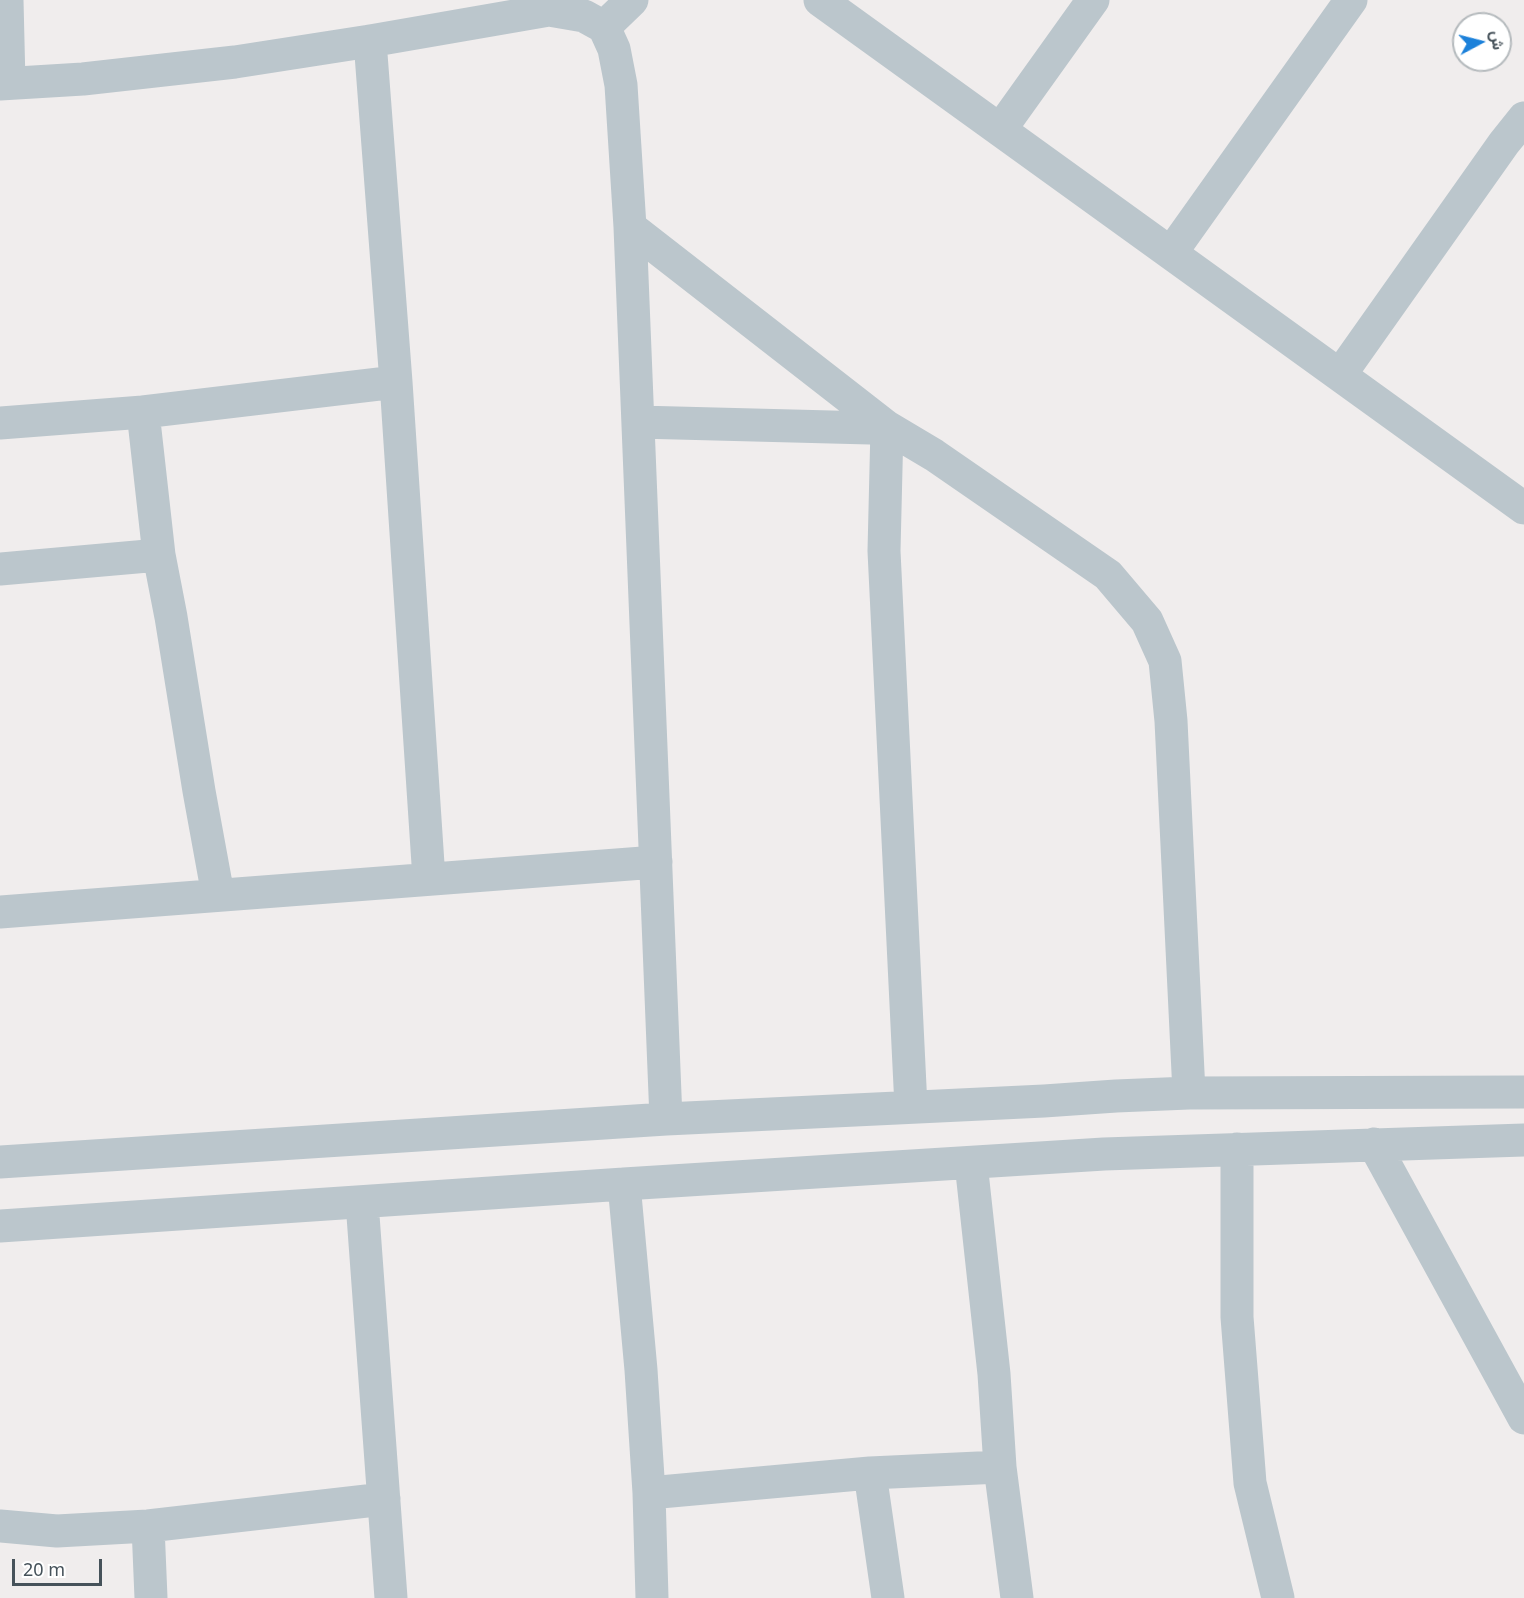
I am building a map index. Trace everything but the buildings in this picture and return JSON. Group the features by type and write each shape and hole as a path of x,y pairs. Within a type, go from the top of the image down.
{"street":[{"path":"7,0 5,83 83,79 235,62 549,10 584,16 604,27 614,49 621,85 630,227 666,1119"},
{"path":"604,27 632,0"},
{"path":"820,0 1340,375 1518,492"},
{"path":"1000,130 1093,0"},
{"path":"1170,253 1351,0"},
{"path":"370,41 396,382 429,879"},
{"path":"1340,375 1524,118"},
{"path":"630,227 887,427 934,455 1108,575 1147,621 1165,661 1171,721 1189,1093"},
{"path":"0,423 143,412 396,382"},
{"path":"143,412 159,555 218,895"},
{"path":"638,422 887,427"},
{"path":"887,427 884,551 911,1107"},
{"path":"0,569 159,555"},
{"path":"0,912 656,862"},
{"path":"0,1162 666,1119 1116,1096 1189,1093 1524,1092"},
{"path":"0,1226 1104,1154 1524,1140"},
{"path":"1374,1144 1524,1418"},
{"path":"1237,1149 1237,1317 1250,1483 1278,1598"},
{"path":"971,1163 994,1374 1000,1467 1017,1598"},
{"path":"624,1184 641,1370 649,1493 652,1598"},
{"path":"362,1202 391,1598"},
{"path":"649,1493 870,1473 1000,1467"},
{"path":"870,1473 888,1598"},
{"path":"0,1526 57,1531 148,1526 384,1498"},
{"path":"148,1526 151,1598"}]}
